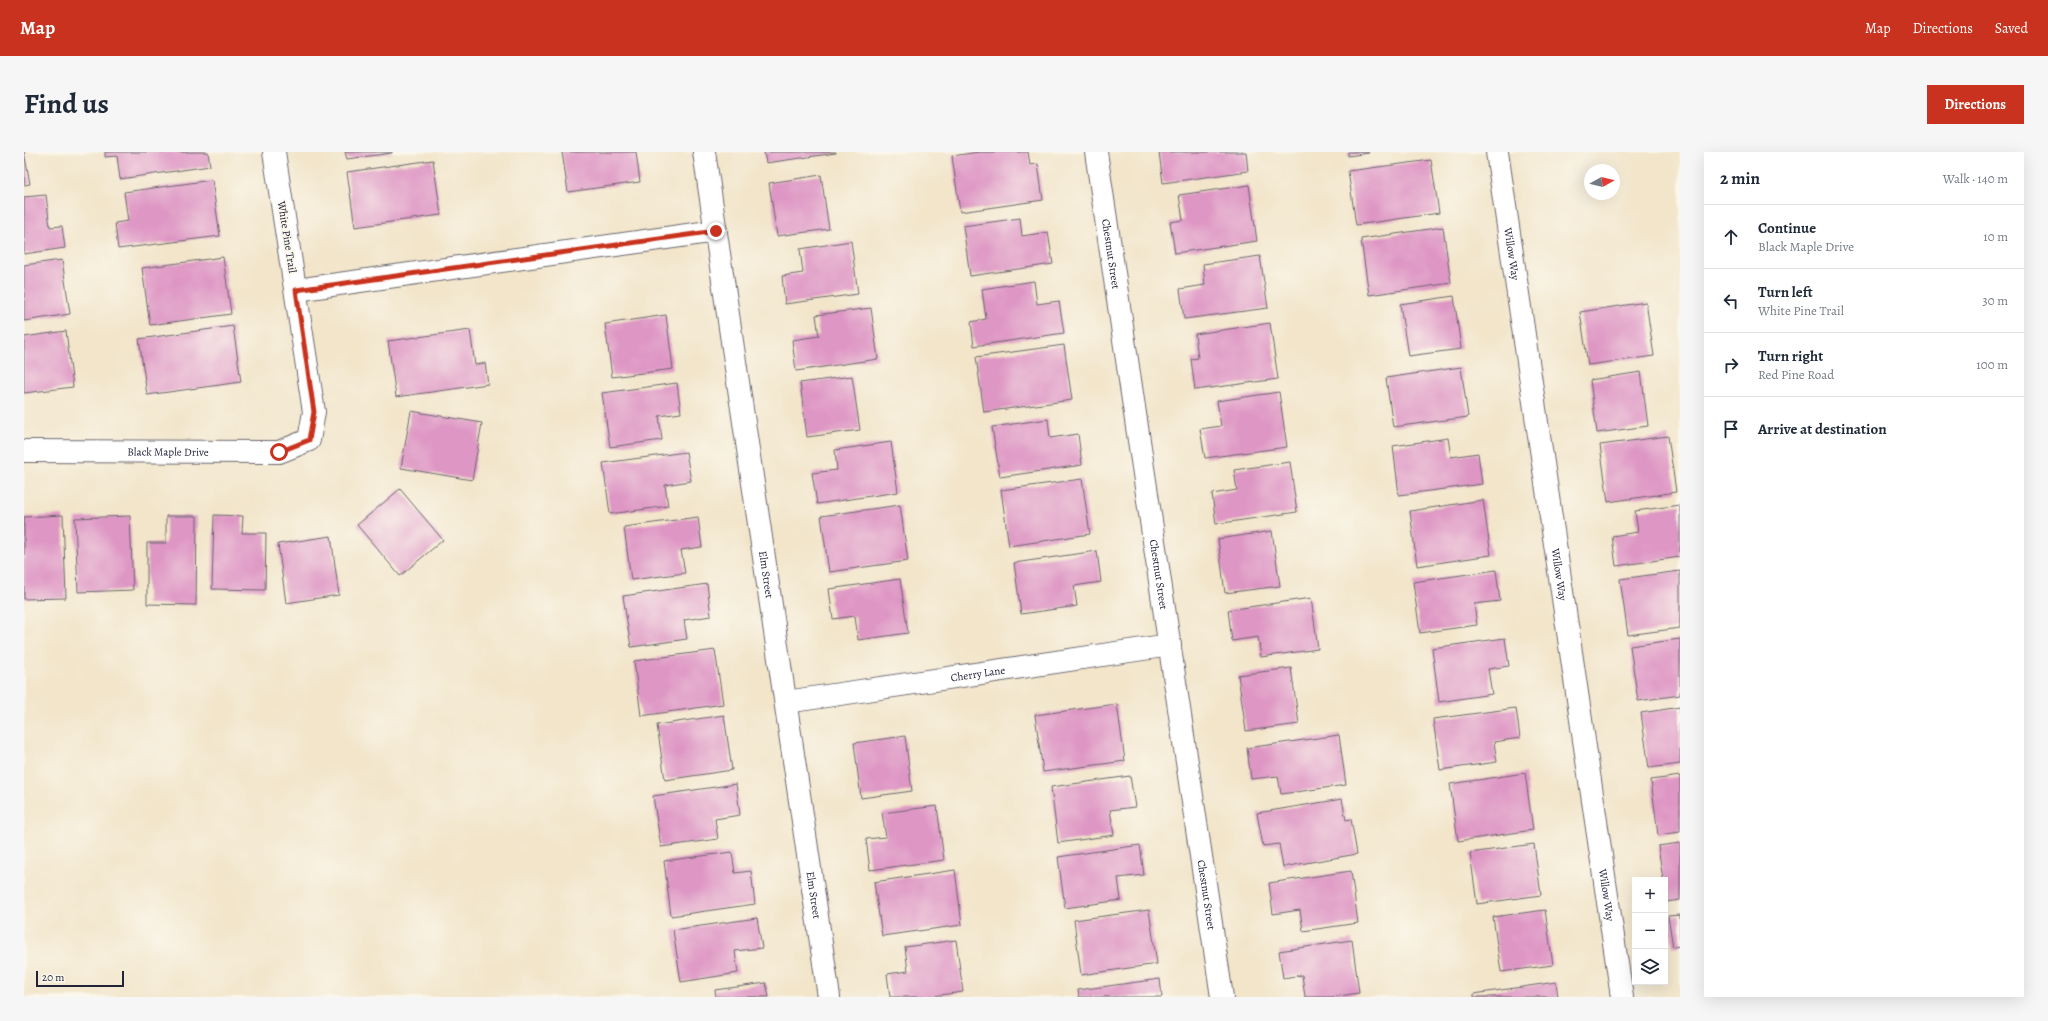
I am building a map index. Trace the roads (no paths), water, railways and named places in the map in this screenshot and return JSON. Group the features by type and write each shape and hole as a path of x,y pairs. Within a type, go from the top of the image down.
{"street":[{"name":"White Pine Trail","path":"274,152 314,412 309,440"},
{"name":"Elm Street","path":"704,152 830,997"},
{"name":"Chestnut Street","path":"1096,152 1222,997"},
{"name":"Willow Way","path":"1497,152 1622,997"},
{"path":"296,290 716,231"},
{"name":"Black Maple Drive","path":"24,452 279,452 309,440"},
{"name":"Cherry Lane","path":"786,702 1170,645"}]}
